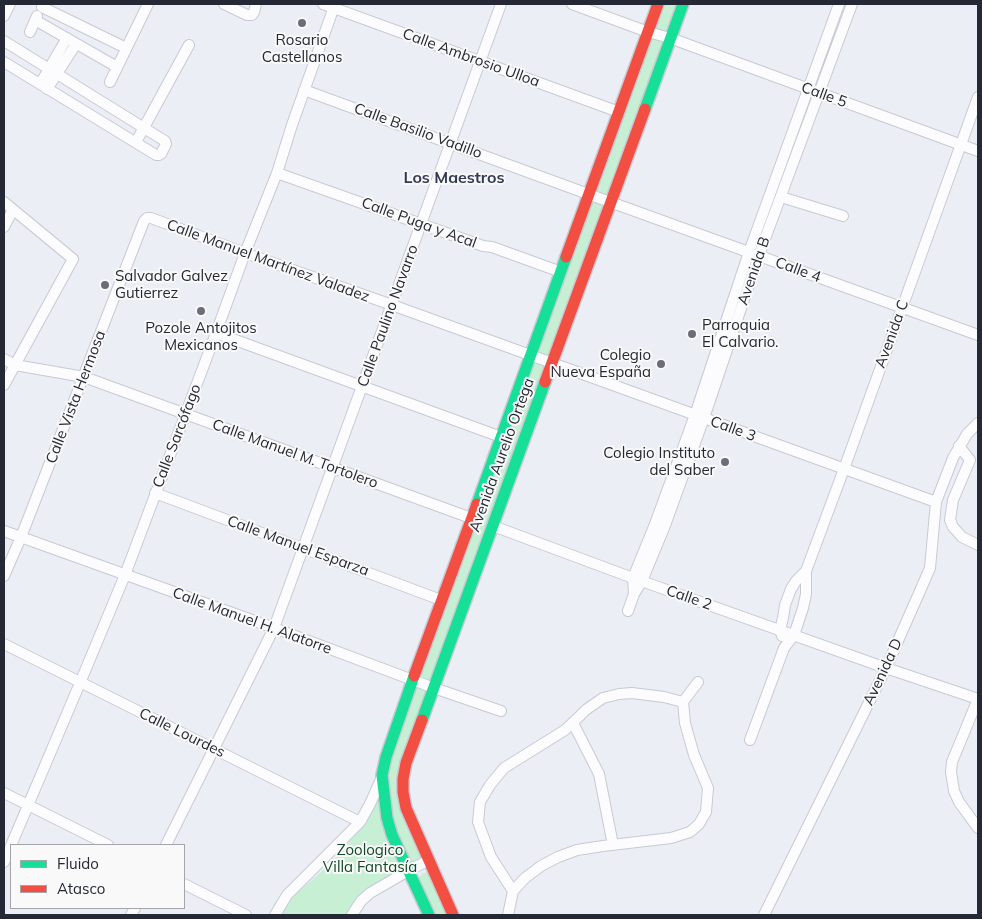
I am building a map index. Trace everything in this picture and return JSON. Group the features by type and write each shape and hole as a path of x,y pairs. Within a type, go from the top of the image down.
{"main road":[{"name":"Avenida Aurelio Ortega","path":"429,915 392,835 387,818 382,775 391,740 412,680 658,4"},
{"name":"Avenida Aurelio Ortega","path":"453,915 406,808 403,779 406,763 683,4"}],"street":[{"path":"4,16 10,4"},
{"path":"110,82 148,4"},
{"path":"224,4 252,16 256,4"},
{"name":"Calle Ambrosio Ulloa","path":"324,4 335,6 619,112"},
{"name":"Calle Paulino Navarro","path":"166,844 274,628 501,4"},
{"name":"Calle 5","path":"572,4 978,151"},
{"name":"Avenida B","path":"628,610 637,580 664,528 786,152 840,4"},
{"name":"Avenida B","path":"754,254 781,197 852,4"},
{"path":"30,32 42,5 126,48"},
{"name":"Calle Sarcófago","path":"12,844 125,575 245,253 277,173 304,90 335,6"},
{"path":"35,20 117,67"},
{"path":"4,41 166,142 159,155 4,62"},
{"path":"44,86 72,41"},
{"path":"136,142 189,45"},
{"name":"Calle Basilio Vadillo","path":"304,90 589,194"},
{"name":"Avenida C","path":"750,740 784,648 794,635 806,594 806,571 978,97"},
{"path":"786,152 796,156"},
{"name":"Calle Puga y Acal","path":"277,173 561,272"},
{"name":"Calle 4","path":"589,194 978,335"},
{"path":"781,197 843,216"},
{"path":"4,202 73,259 4,385"},
{"path":"4,227 13,210"},
{"name":"Calle Manuel Martínez Valadez","path":"147,218 530,355"},
{"name":"Calle Vista Hermosa","path":"4,576 84,378 144,221 147,218"},
{"path":"216,333 501,437"},
{"name":"Calle 3","path":"530,355 936,502"},
{"name":"Calle Manuel M. Tortolero","path":"4,359 15,365 84,378 471,518"},
{"name":"Avenida D","path":"764,915 886,668 930,568 936,502 959,446 978,423"},
{"path":"959,446 970,460 953,500 950,520 953,527 962,536 978,545"},
{"name":"Calle Manuel Esparza","path":"155,493 441,600"},
{"name":"Calle 2","path":"492,526 637,580 978,699"},
{"name":"Calle Manuel H. Alatorre","path":"4,531 501,711"},
{"name":"Avenida C","path":"784,648 780,630 785,605 791,588 806,571"},
{"name":"Calle Lourdes","path":"4,644 360,822"},
{"path":"508,915 513,891 525,878 541,866 558,857 577,850 671,838 690,832 699,824 706,812 708,788 694,755 685,722 683,702 698,682"},
{"path":"513,891 491,858 478,822 480,802 490,785 504,768 565,730 587,708 603,698 632,693 664,697 683,702"},
{"path":"978,699 952,762 951,772 954,791 959,802 978,828"},
{"path":"573,723 599,774 613,845"},
{"path":"274,915 287,895 360,822 382,775"},
{"path":"4,793 106,844"},
{"name":"Calle Sarcófago","path":"4,862 10,848"},
{"path":"352,915 361,901 370,893 408,870 429,860"},
{"path":"185,884 246,915"}],"green space":[{"path":"664,4 682,4 609,196 598,191 597,186"},
{"path":"591,201 604,202 552,361 538,354"},
{"path":"535,364 543,365 549,369 432,682 423,678 419,672"},
{"path":"416,686 431,693 402,793 427,858 412,866 395,831 386,770"},
{"name":"Zoologico Villa Fantasía","path":"380,792 403,868 347,915 282,915 289,900 342,852 367,817"},
{"path":"431,872 449,915 432,915 417,879 423,873"}],"traffic: fast":[{"path":"645,109 683,4"},
{"path":"477,504 566,257"},
{"path":"422,720 545,382"},
{"path":"414,676 386,757 382,775 387,818 392,835 429,915"}],"traffic: jam":[{"path":"566,257 658,4"},
{"path":"545,382 645,109"},
{"path":"414,676 477,504"},
{"path":"422,720 406,763 403,792 406,808 453,915"}],"place":[{"name":"Rosario Castellanos","path":"302,23"},
{"name":"Salvador Galvez Gutierrez","path":"105,285"},
{"name":"Pozole Antojitos Mexicanos","path":"201,311"},
{"name":"Parroquia El Calvario.","path":"692,334"},
{"name":"Colegio Nueva España","path":"661,364"},
{"name":"Colegio Instituto del Saber","path":"725,462"}],"district":[{"name":"Los Maestros","path":"454,178"}]}
